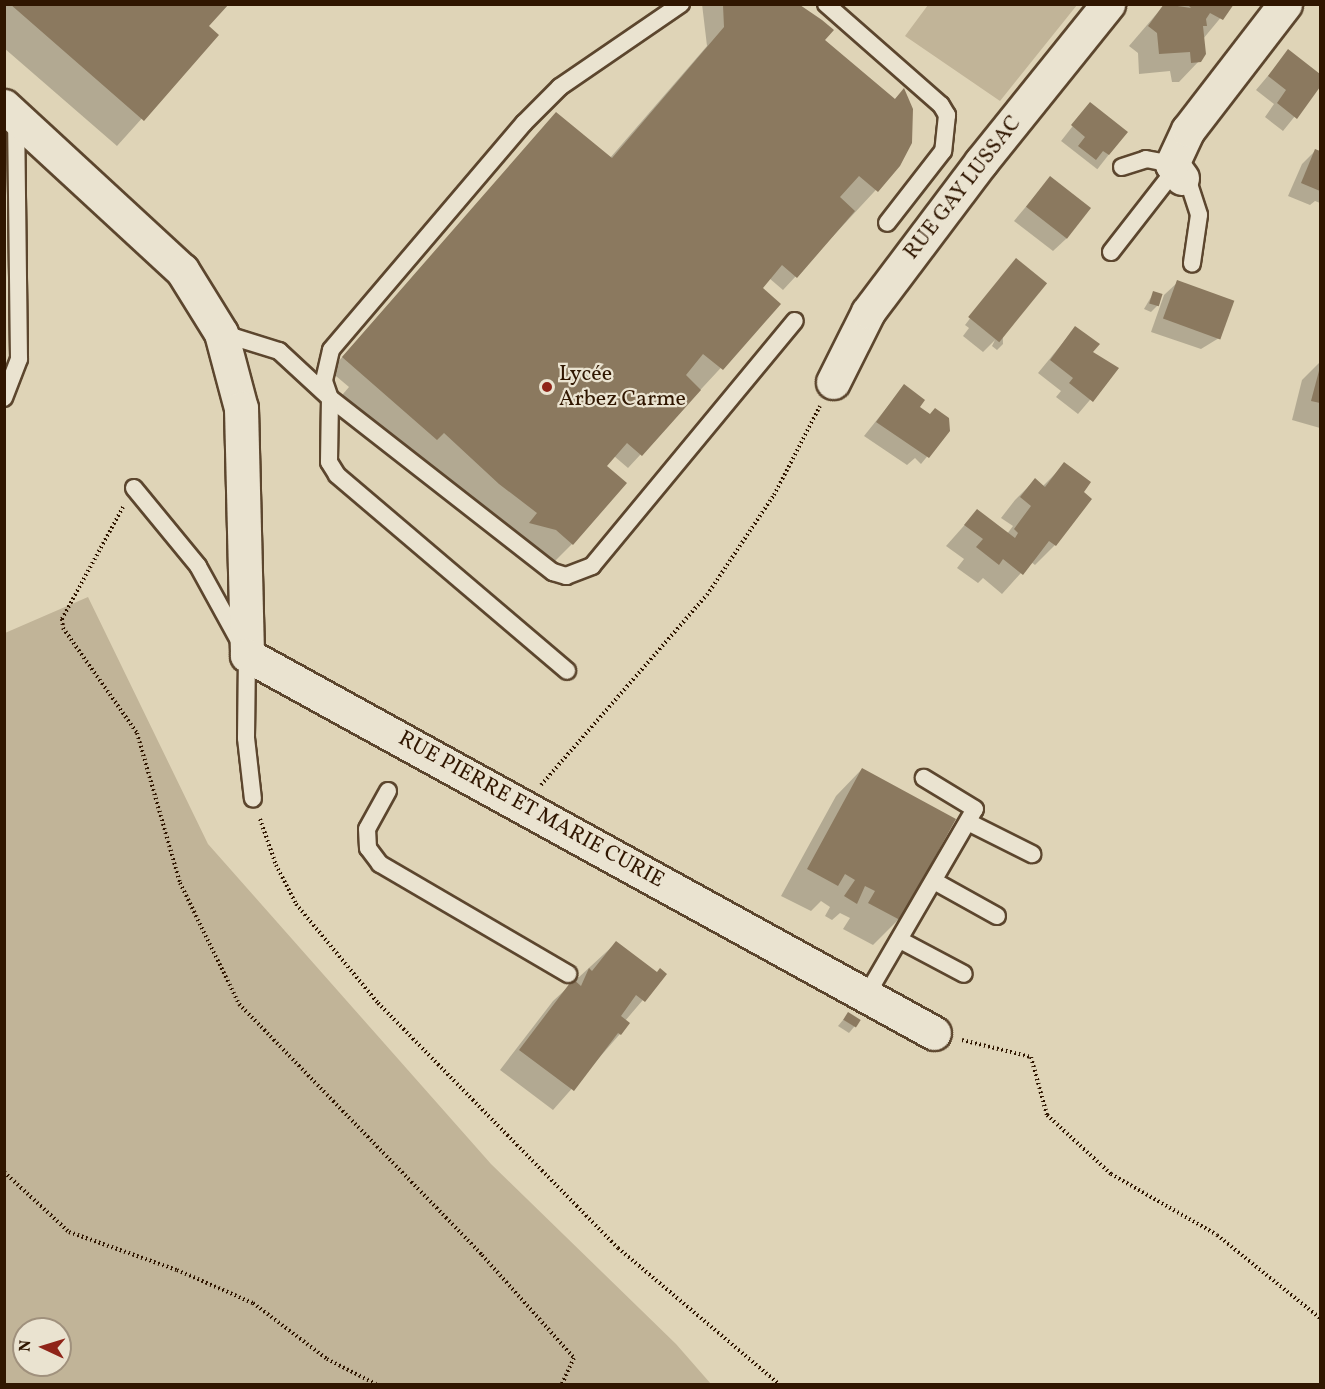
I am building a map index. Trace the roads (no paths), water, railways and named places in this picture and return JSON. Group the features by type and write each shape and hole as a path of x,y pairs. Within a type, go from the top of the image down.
{"street":[{"name":"RUE GAY LUSSAC","path":"833,382 868,312 981,162 1108,4"},
{"path":"1176,171 1188,130 1285,4"},
{"path":"10,112 182,270 221,333 241,408 247,655"},
{"name":"RUE PIERRE ET MARIE CURIE","path":"247,655 934,1033"}],"lane":[{"path":"567,671 337,474 329,462 330,398 324,381 331,350 524,123 585,68 681,4"},
{"path":"826,4 942,105 947,115 943,151 887,223"},
{"path":"4,398 19,359 10,112"},
{"path":"1122,167 1146,159 1176,171 1190,187 1199,215 1192,263"},
{"path":"1111,252 1176,171"},
{"path":"221,333 279,351 330,398 553,572 572,575 592,566 795,321"},
{"path":"134,488 198,566 247,655 246,738 253,799"},
{"path":"866,996 975,809 924,778"},
{"path":"388,791 367,829 368,848 380,864 568,974"},
{"path":"968,822 1032,854"},
{"path":"934,881 997,916"},
{"path":"900,940 964,974"}],"place":[{"name":"Lycée Arbez Carme","path":"547,387"}]}
